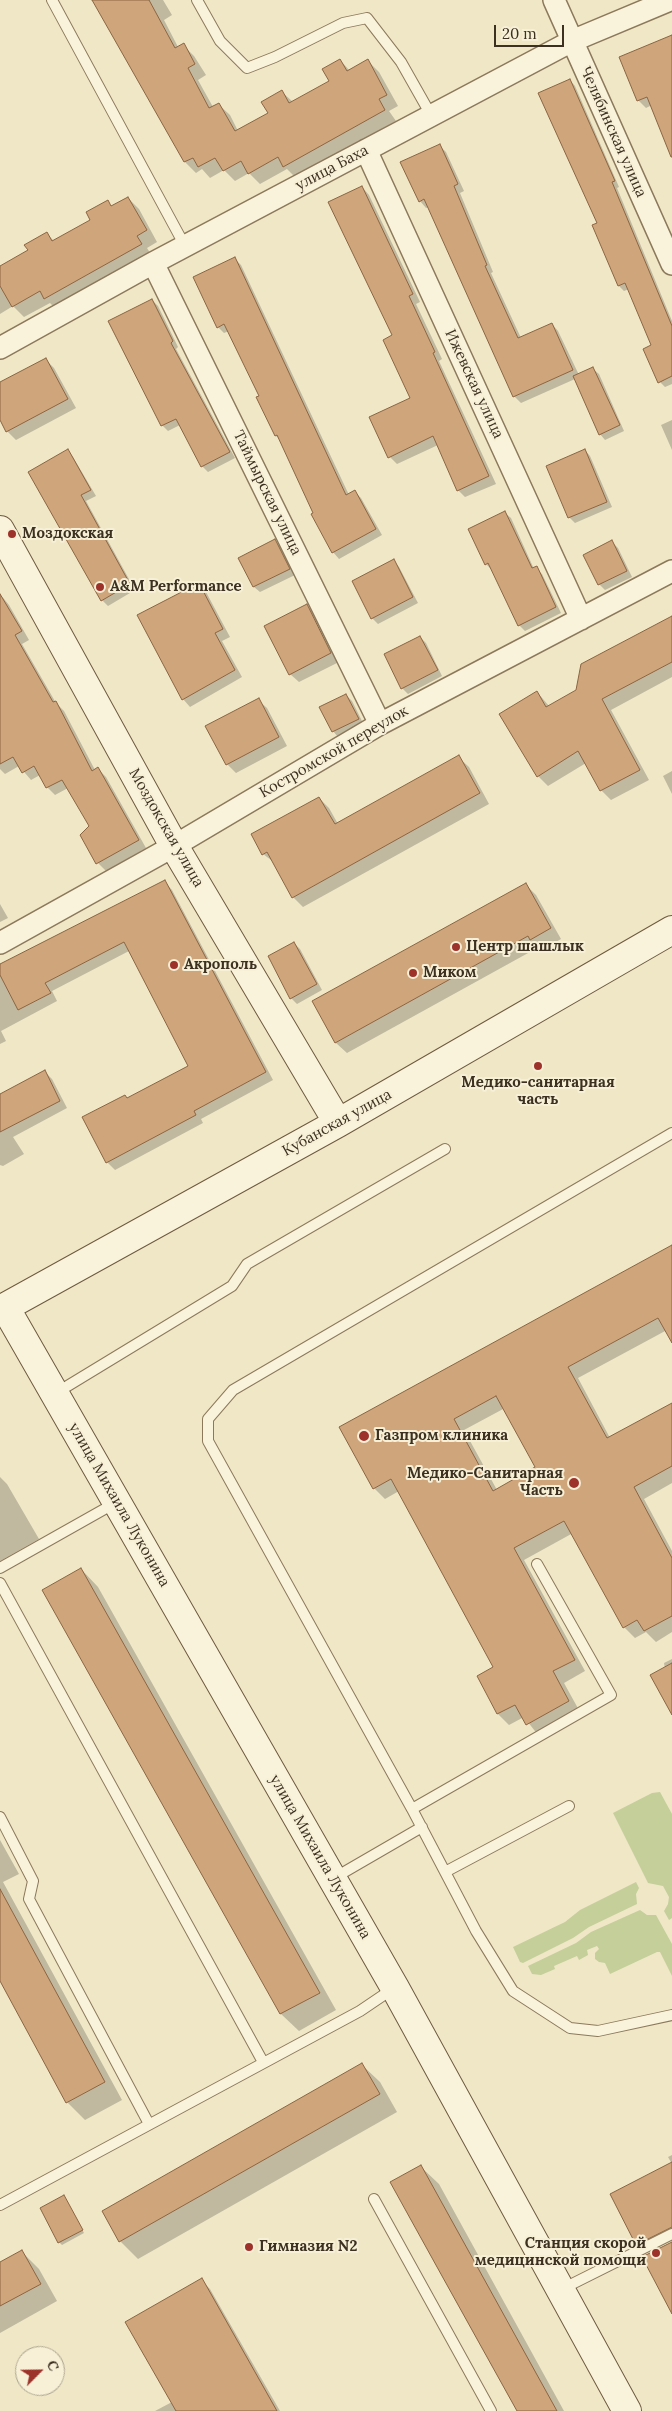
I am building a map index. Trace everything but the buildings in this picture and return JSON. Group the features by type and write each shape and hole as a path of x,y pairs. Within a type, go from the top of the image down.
{"main road":[{"name":"Моздокская улица","path":"0,530 174,846 338,1123"},
{"name":"Кубанская улица","path":"3,1309 338,1123 672,930"},
{"name":"улица Михаила Луконина","path":"3,1309 55,1393 333,1878 628,2411"}],"street":[{"name":"Челябинская улица","path":"554,0 672,264"},
{"name":"улица Баха","path":"0,348 153,263 572,41 670,0"},
{"name":"Ижевская улица","path":"366,150 581,618"},
{"name":"Таймырская улица","path":"153,263 380,724"},
{"name":"Костромской переулок","path":"0,942 174,846 380,724 672,571"}],"lane":[{"path":"52,0 185,246"},
{"path":"198,0 220,41 247,68 275,57 343,22 367,18 402,62 431,115"},
{"path":"672,1133 233,1390 208,1419 208,1441 422,1827 476,1931 513,1991 570,2028 598,2031 672,2015"},
{"path":"55,1393 232,1286 247,1264 445,1149"},
{"path":"0,1568 118,1502"},
{"path":"412,1809 611,1695 537,1564"},
{"path":"0,1583 263,2062"},
{"path":"445,1872 569,1806"},
{"path":"0,1817 33,1881 29,1899 149,2124"},
{"path":"333,1878 422,1827"},
{"path":"0,2205 360,2011 395,1988"},
{"path":"374,2199 491,2411"},
{"path":"561,2289 672,2234"}],"green space":[{"path":"660,1792 672,1814 672,1918 669,1920 664,1911 669,1897 663,1886 648,1883 613,1813 652,1793"},
{"path":"636,1882 639,1888 636,1894 637,1904 589,1927 573,1938 523,1963 520,1962 513,1947 565,1922 580,1910"},
{"path":"640,1910 647,1915 656,1915 672,1944 672,1976 660,1952 610,1974 605,1963 595,1959 595,1953 599,1949 597,1946 587,1950 588,1955 579,1960 577,1956 554,1966 555,1969 541,1975 532,1974 528,1966 576,1943 591,1932"}],"place":[{"name":"Моздокская","path":"12,534"},
{"name":"A&M Performance","path":"100,587"},
{"name":"Центр шашлык","path":"456,947"},
{"name":"Акрополь","path":"174,965"},
{"name":"Миком","path":"413,973"},
{"name":"Медико-санитарная часть","path":"538,1066"},
{"name":"Газпром клиника","path":"364,1436"},
{"name":"Медико-Санитарная Часть","path":"574,1483"},
{"name":"Гимназия N2","path":"249,2247"},
{"name":"Станция скорой медицинской помощи","path":"656,2253"}]}
